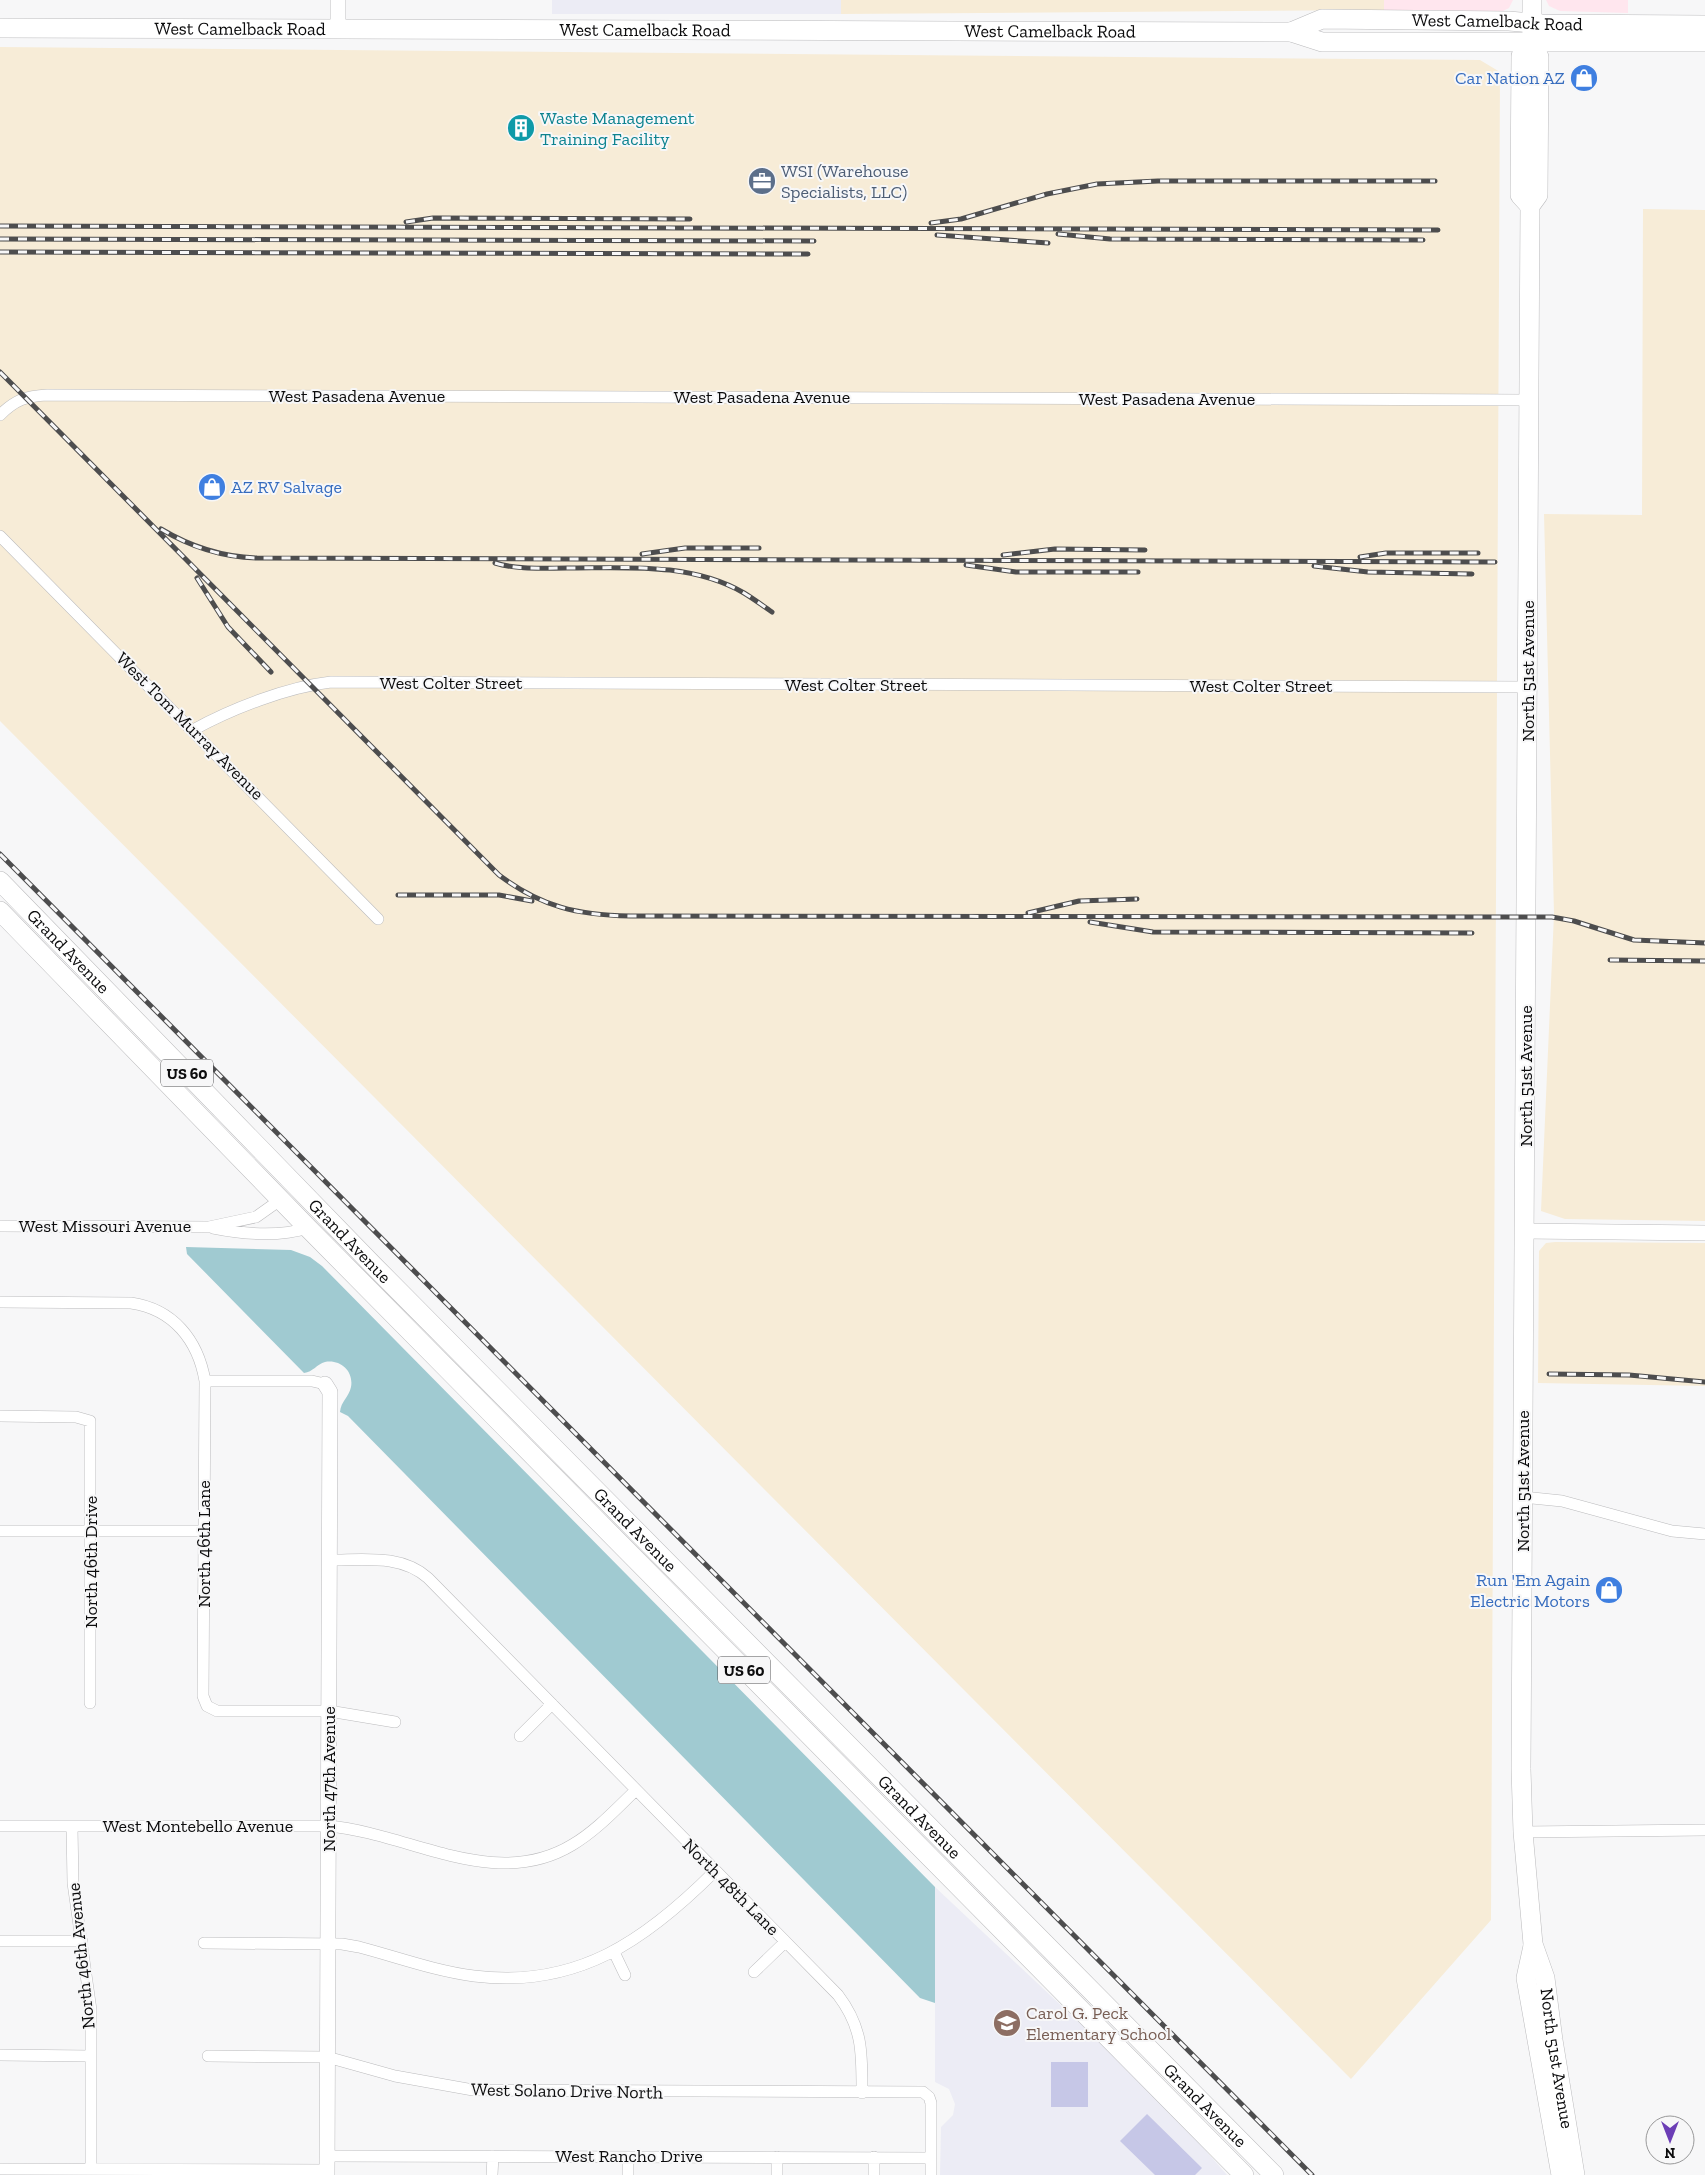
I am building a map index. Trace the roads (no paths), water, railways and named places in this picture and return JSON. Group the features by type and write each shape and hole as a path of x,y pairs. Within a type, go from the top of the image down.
{"main road":[{"name":"North 51st Avenue","path":"1532,0 1532,33 1538,57 1539,157 1538,195 1530,206 1523,1832 1533,1944 1545,1978 1553,2040 1576,2175"},
{"name":"West Camelback Road","path":"0,28 1291,32 1322,19 1509,21 1532,33 1705,42"},
{"name":"West Camelback Road","path":"1532,33 1705,25"},
{"name":"Grand Avenue","path":"0,881 373,1264 1274,2175"},
{"name":"Grand Avenue","path":"0,911 280,1200 1244,2175"},
{"path":"280,1200 290,1198 299,1202 353,1256 373,1264"},
{"name":"North 51st Avenue","path":"1533,1944 1526,1978 1561,2175"}],"street":[{"path":"338,0 338,29"},
{"name":"West Pasadena Avenue","path":"0,414 17,400 25,397 47,395 1530,400"},
{"name":"West Tom Murray Avenue","path":"0,536 378,918"},
{"name":"West Colter Street","path":"193,730 253,704 310,684 330,682 1528,686"},
{"name":"West Missouri Avenue","path":"209,1227 256,1217 280,1200"},
{"name":"West Missouri Avenue","path":"0,1226 209,1227 234,1232 292,1233 308,1228"},
{"path":"1525,1231 1705,1233"},
{"name":"North 46th Lane","path":"0,1302 130,1303 147,1305 164,1314 192,1342 202,1361 205,1381 203,1696 206,1706 217,1710 329,1711"},
{"path":"205,1381 312,1381 325,1384"},
{"name":"North 47th Avenue","path":"325,1384 330,1392 327,2167"},
{"name":"North 46th Drive","path":"0,1416 76,1417 90,1421 90,1703"},
{"path":"1523,1497 1562,1501 1672,1531 1705,1534"},
{"path":"0,1531 205,1531"},
{"name":"North 48th Lane","path":"330,1560 391,1560 418,1569 838,1995 849,2010 861,2039 862,2093"},
{"path":"520,1736 552,1704"},
{"path":"329,1711 394,1722"},
{"name":"West Montebello Avenue","path":"0,1826 328,1826 362,1830 472,1860 495,1864 523,1864 549,1856 574,1844 636,1790"},
{"name":"North 46th Avenue","path":"72,1826 73,1883 91,2010 91,2172"},
{"path":"1523,1832 1705,1830"},
{"path":"204,1943 327,1944 360,1947 455,1973 489,1978 545,1975 589,1963 614,1952 668,1916 715,1871"},
{"path":"0,1941 82,1941"},
{"path":"754,1972 785,1942"},
{"path":"614,1952 624,1975"},
{"path":"0,2056 90,2056"},
{"name":"West Solano Drive North","path":"208,2056 327,2057 394,2076 473,2090 923,2092 929,2096 931,2103 931,2158"},
{"path":"492,2156 492,2175"},
{"name":"West Rancho Drive","path":"0,2169 91,2172 206,2172 327,2167 492,2156 931,2158"},
{"path":"628,2156 628,2175"},
{"path":"777,2157 777,2175"},
{"path":"874,2157 874,2175"},
{"path":"931,2158 931,2175"}],"railway":[{"path":"931,223 961,219 1047,194 1097,184 1158,181 1435,181"},
{"path":"406,222 433,218 690,219"},
{"path":"0,226 1438,230"},
{"path":"1058,234 1110,239 1423,240"},
{"path":"937,235 1048,243"},
{"path":"0,239 814,241"},
{"path":"0,252 808,254"},
{"path":"0,372 499,875 530,895 545,902 593,914 630,916 1552,917 1574,921 1634,940 1705,943"},
{"path":"161,529 207,550 231,556 257,558 1495,562"},
{"path":"642,554 685,548 759,548"},
{"path":"1003,555 1055,549 1145,550"},
{"path":"1360,557 1386,553 1478,553"},
{"path":"495,563 531,568 635,568 680,571 723,583 744,593 772,612"},
{"path":"966,565 1016,572 1138,572"},
{"path":"1314,566 1368,572 1472,574"},
{"path":"197,578 228,627 271,672"},
{"path":"0,854 1312,2175"},
{"path":"398,895 499,895 532,901"},
{"path":"1028,913 1079,901 1137,899"},
{"path":"1090,922 1153,932 1472,933"},
{"path":"1610,960 1705,961"},
{"path":"1549,1374 1629,1375 1705,1382"}],"place":[{"name":"Car Nation AZ","path":"1584,78"},
{"name":"Waste Management Training Facility","path":"521,128"},
{"name":"WSI (Warehouse Specialists, LLC)","path":"762,181"},
{"name":"AZ RV Salvage","path":"212,487"},
{"name":"Run 'Em Again Electric Motors","path":"1609,1590"},
{"name":"Carol G. Peck Elementary School","path":"1007,2023"}]}
